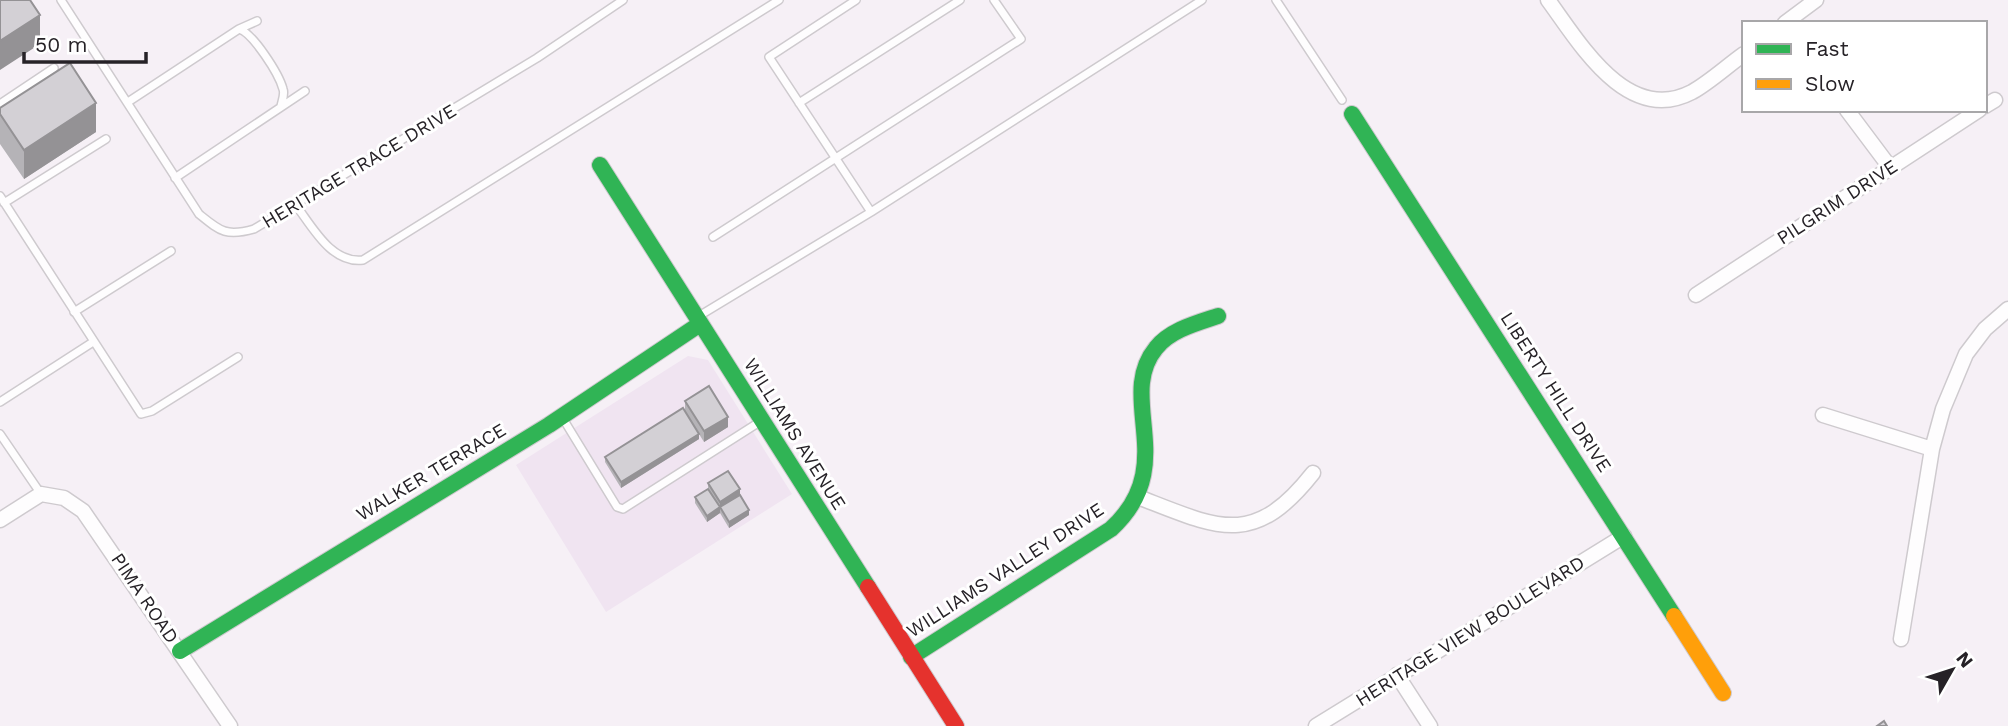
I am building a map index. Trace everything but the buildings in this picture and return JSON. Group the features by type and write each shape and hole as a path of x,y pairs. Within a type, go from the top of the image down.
{"street":[{"path":"1548,0 1591,58 1611,79 1652,99 1691,93 1742,55"},
{"path":"1788,21 1816,0"},
{"path":"1848,112 1889,166"},
{"name":"PILGRIM DRIVE","path":"1696,295 1889,166 1976,112"},
{"name":"LIBERTY HILL DRIVE","path":"1352,114 1723,692"},
{"name":"WILLIAMS AVENUE","path":"600,165 956,726"},
{"path":"1901,639 1932,449 1943,409 1966,354 1985,329 2008,309"},
{"path":"1218,316 1187,324 1160,343 1147,364 1140,387 1146,449 1138,497 1224,526 1250,524 1278,512 1313,473"},
{"name":"WALKER TERRACE","path":"180,651 562,416 698,321"},
{"path":"1823,415 1932,449"},
{"path":"0,520 41,494"},
{"name":"PIMA ROAD","path":"41,494 64,498 83,511 230,726"},
{"name":"WILLIAMS VALLEY DRIVE","path":"911,657 1111,528 1127,514 1138,497"},
{"name":"HERITAGE VIEW BOULEVARD","path":"1316,726 1624,536"},
{"path":"1397,675 1430,726"}],"lane":[{"name":"HERITAGE TRACE DRIVE","path":"61,0 199,214 225,232 236,234 254,229 537,58 623,0"},
{"path":"295,204 338,256 354,261 363,260 779,0"},
{"path":"856,0 769,57 871,212"},
{"path":"799,103 960,0"},
{"path":"713,237 1020,39 994,0"},
{"path":"698,321 1202,0"},
{"path":"1276,0 1342,100"},
{"path":"128,102 239,29 257,22"},
{"path":"239,29 246,31 274,70 284,91 281,106"},
{"path":"0,104 54,68"},
{"path":"175,178 305,91"},
{"path":"0,213 4,202 106,139"},
{"path":"4,202 141,414 152,411 238,357"},
{"path":"74,312 171,251"},
{"path":"0,402 93,342"},
{"path":"562,416 617,507 623,509 763,420"},
{"path":"0,434 41,494"}],"shaded area":[{"path":"688,356 708,360 792,494 606,612 516,465"}],"traffic: fast":[{"path":"1352,114 1674,616"},
{"path":"600,165 868,587"},
{"path":"911,657 1111,529 1131,505 1142,481 1145,457 1142,388 1145,368 1156,348 1169,336 1218,316"},
{"path":"180,651 549,425 700,324"}],"traffic: slow":[{"path":"1674,616 1723,693"}],"traffic: jam":[{"path":"868,587 956,726"}]}
